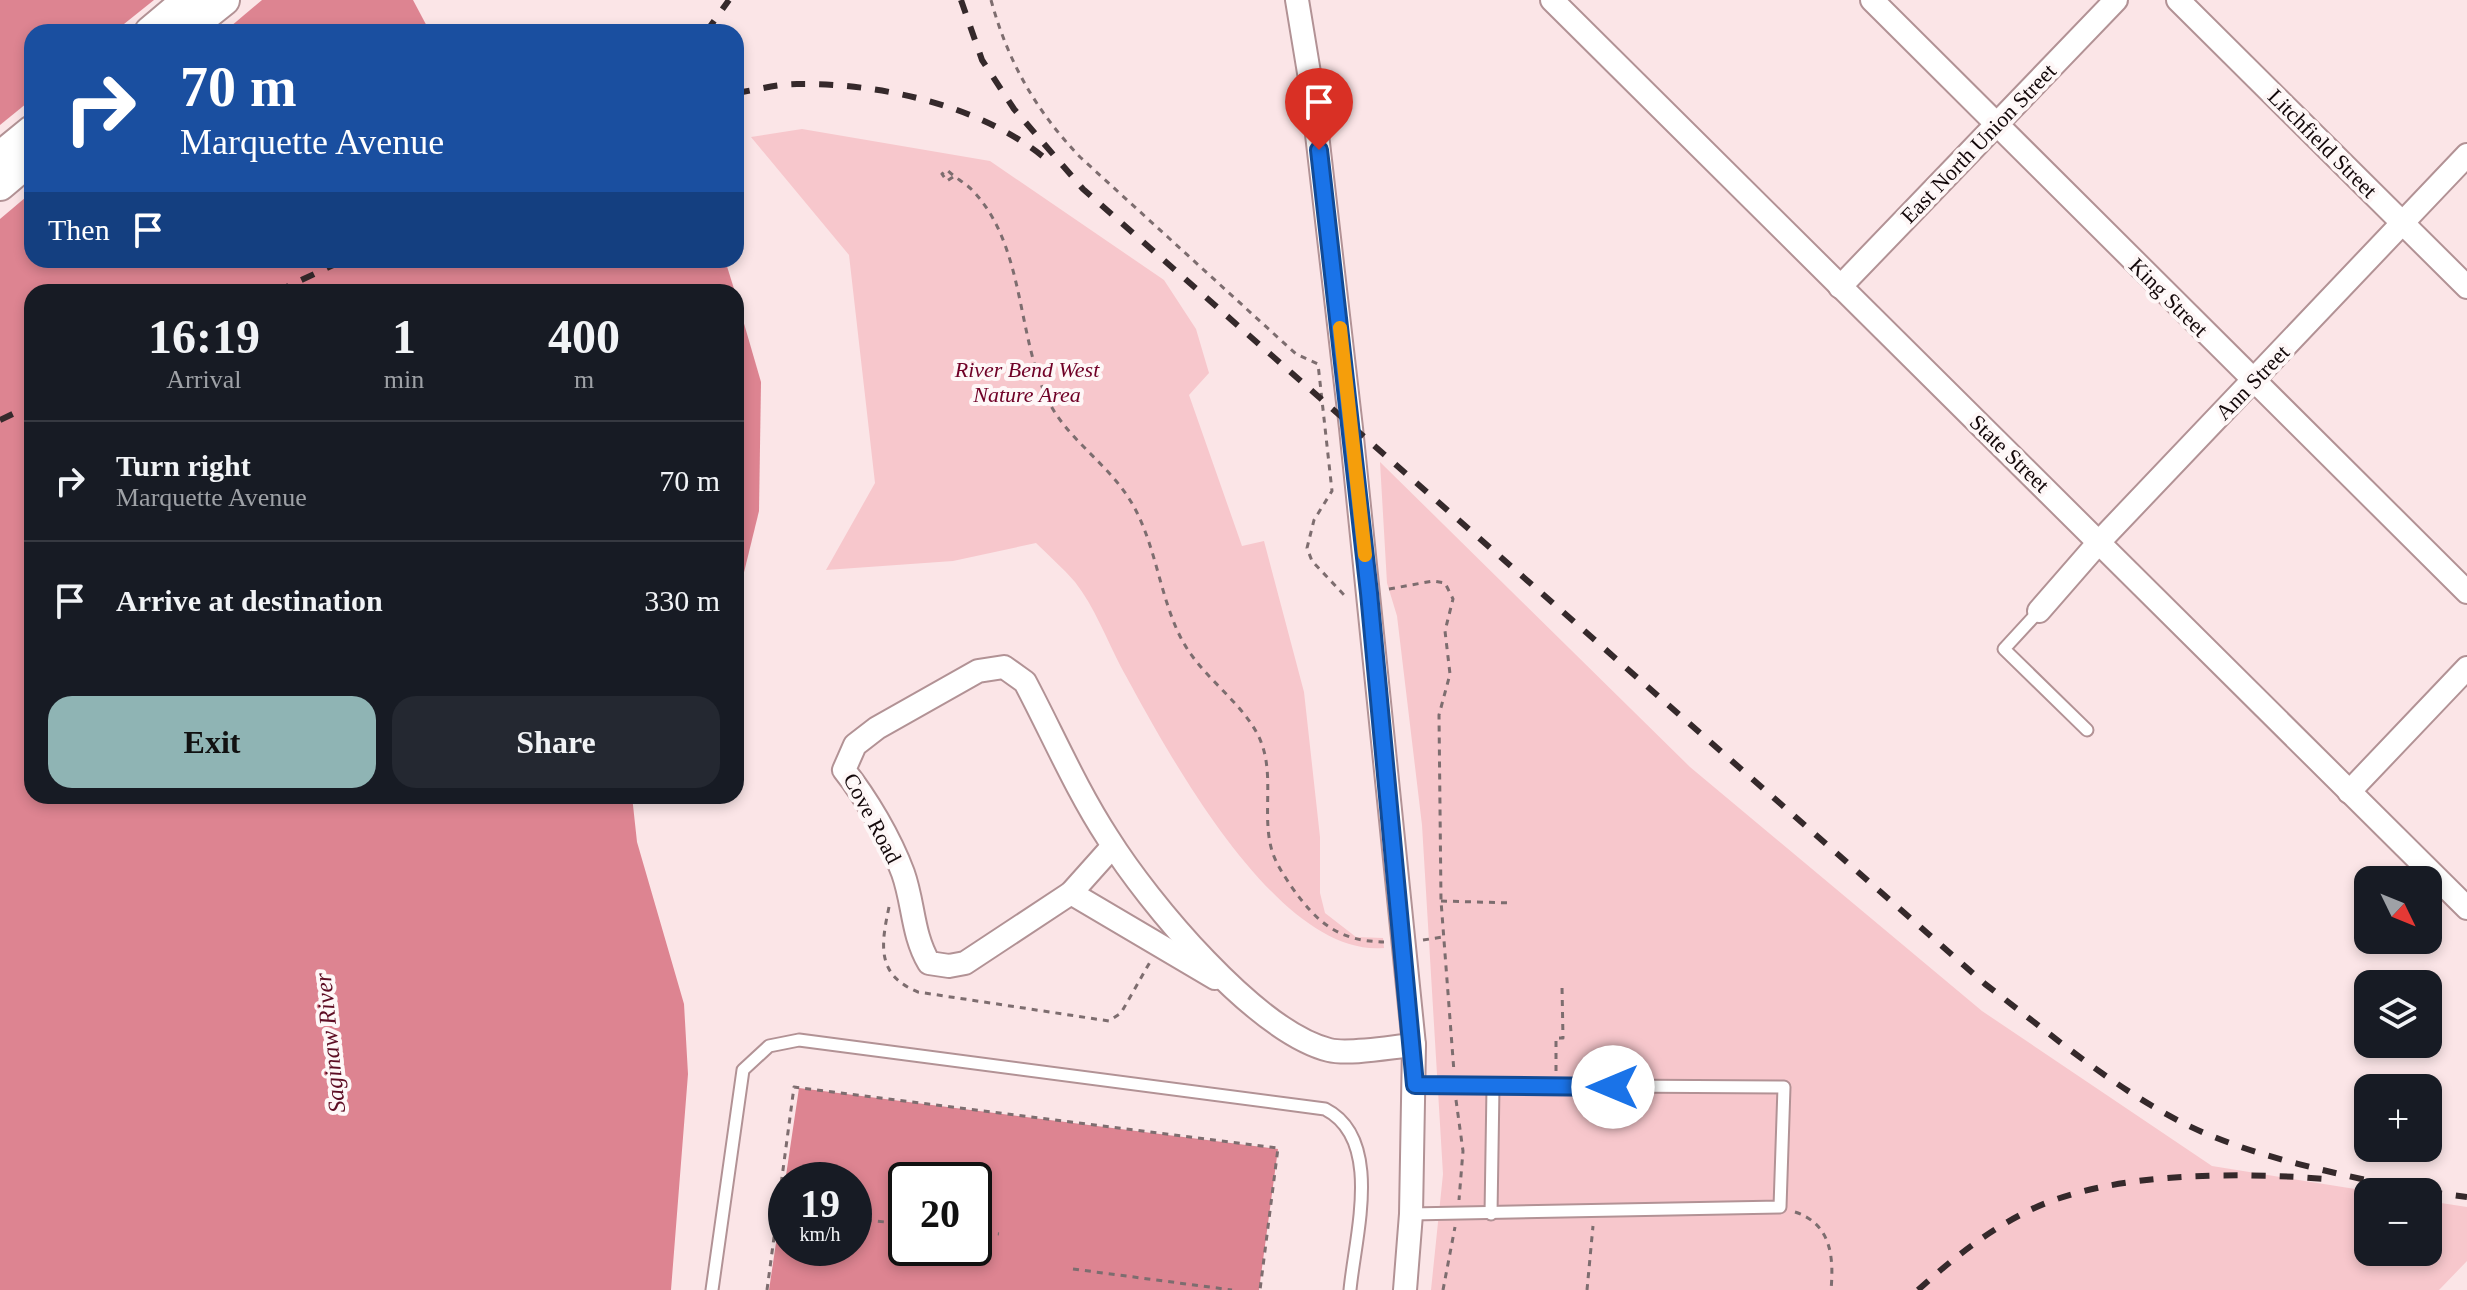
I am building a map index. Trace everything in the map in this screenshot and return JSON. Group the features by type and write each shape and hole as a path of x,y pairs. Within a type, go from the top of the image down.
{"main road":[{"path":"160,24 188,0"},
{"path":"194,24 224,0"},
{"path":"0,157 24,138"},
{"path":"0,185 24,165"}],"street":[{"path":"1297,0 1314,106 1369,593 1414,1045 1411,1214 1405,1290"},
{"name":"State Street","path":"1552,0 2467,908"},
{"name":"King Street","path":"1872,0 2467,592"},
{"name":"East North Union Street","path":"1840,287 2116,0"},
{"name":"Litchfield Street","path":"2178,0 2467,287"},
{"name":"Ann Street","path":"2039,611 2100,541 2467,155"},
{"name":"Cove Road","path":"1113,846 1071,893 965,963 949,966 929,963 918,943 903,874 859,789 844,770 855,745 877,728 978,671 1004,667 1025,682 1113,846 1187,940 1237,990 1291,1034 1331,1051 1414,1045"},
{"path":"2349,792 2467,668"},
{"name":"Cove Road","path":"1071,893 1237,990"}],"lane":[{"path":"2039,611 2004,649 2087,730"},
{"path":"712,1290 743,1070 769,1046 799,1040 1325,1109 1352,1131 1363,1165 1350,1290"},
{"path":"1411,1214 1780,1207 1784,1087 1455,1088 1415,1085"},
{"path":"1491,1214 1493,1087"}],"path":[{"path":"991,0 1015,68 1051,126 1080,157 1296,354 1318,364 1332,491 1314,520 1307,548 1312,561 1340,587 1344,597 1433,581 1445,583 1453,599 1445,631 1450,674 1439,715 1441,901 1455,1088 1463,1151 1457,1215 1443,1290"},
{"path":"953,177 976,194 995,223 1028,331 1033,364 1047,399 1066,428 1090,451 1138,512 1182,640 1258,735 1266,763 1273,854 1289,882 1306,906 1338,935 1355,941 1443,937"},
{"path":"903,874 889,902 884,957 901,985 918,992 1109,1021 1121,1013 1159,947"},
{"path":"1441,901 1512,903"},
{"path":"1556,1087 1556,1038 1563,1038 1562,986"},
{"path":"784,1162 794,1087 1278,1148 1260,1290"},
{"path":"1780,1207 1814,1221 1831,1242 1831,1290"},
{"path":"1587,1290 1593,1210"},
{"path":"992,1233 999,1234"},
{"path":"767,1290 770,1266"},
{"path":"1073,1269 1232,1290"}],"green space":[{"name":"River Bend West Nature Area","path":"802,129 990,161 1164,280 1196,329 1209,373 1189,395 1242,546 1264,541 1304,692 1320,837 1320,893 1325,913 1356,937 1383,938 1384,948 1344,942 1304,920 1265,885 1229,842 1166,747 1082,591 1036,543 953,561 826,570 875,483 849,255 751,137"},
{"path":"1380,462 1690,767 1982,1011 2212,1166 2354,1189 2354,1266 2442,1266 2442,1203 2467,1207 2467,1261 2439,1290 1431,1290 1443,1174 1422,825 1397,616 1387,583"}],"water":[{"name":"Saginaw River","path":"0,0 413,0 426,24 24,24 24,268 728,268 732,284 24,284 24,804 633,804 637,842 684,1004 688,1074 671,1290 0,1290"},
{"path":"744,324 761,382 759,511 744,572"},
{"path":"799,1088 1278,1149 1259,1290 769,1290 773,1266 872,1266 872,1162 788,1162"}],"pier":[{"path":"154,0 262,0 234,24 124,24"},
{"path":"24,106 24,199 0,219 0,125"}],"railway":[{"path":"712,24 729,0"},
{"path":"961,0 982,60 1014,109 1083,189 1985,984 2105,1075 2181,1122 2262,1154 2357,1178"},
{"path":"744,92 797,84 895,93 961,111 991,124 1046,159"},
{"path":"293,284 327,268"},
{"path":"0,420 24,409"},
{"path":"1918,1290 1997,1228 2058,1199 2094,1189 2133,1182 2214,1176 2326,1179"},
{"path":"2442,1194 2467,1197"}],"slow traffic":[{"path":"1340,328 1365,555"}],"route":[{"path":"1319,150 1369,593 1414,1045 1415,1085 1455,1088 1613,1087"}]}
